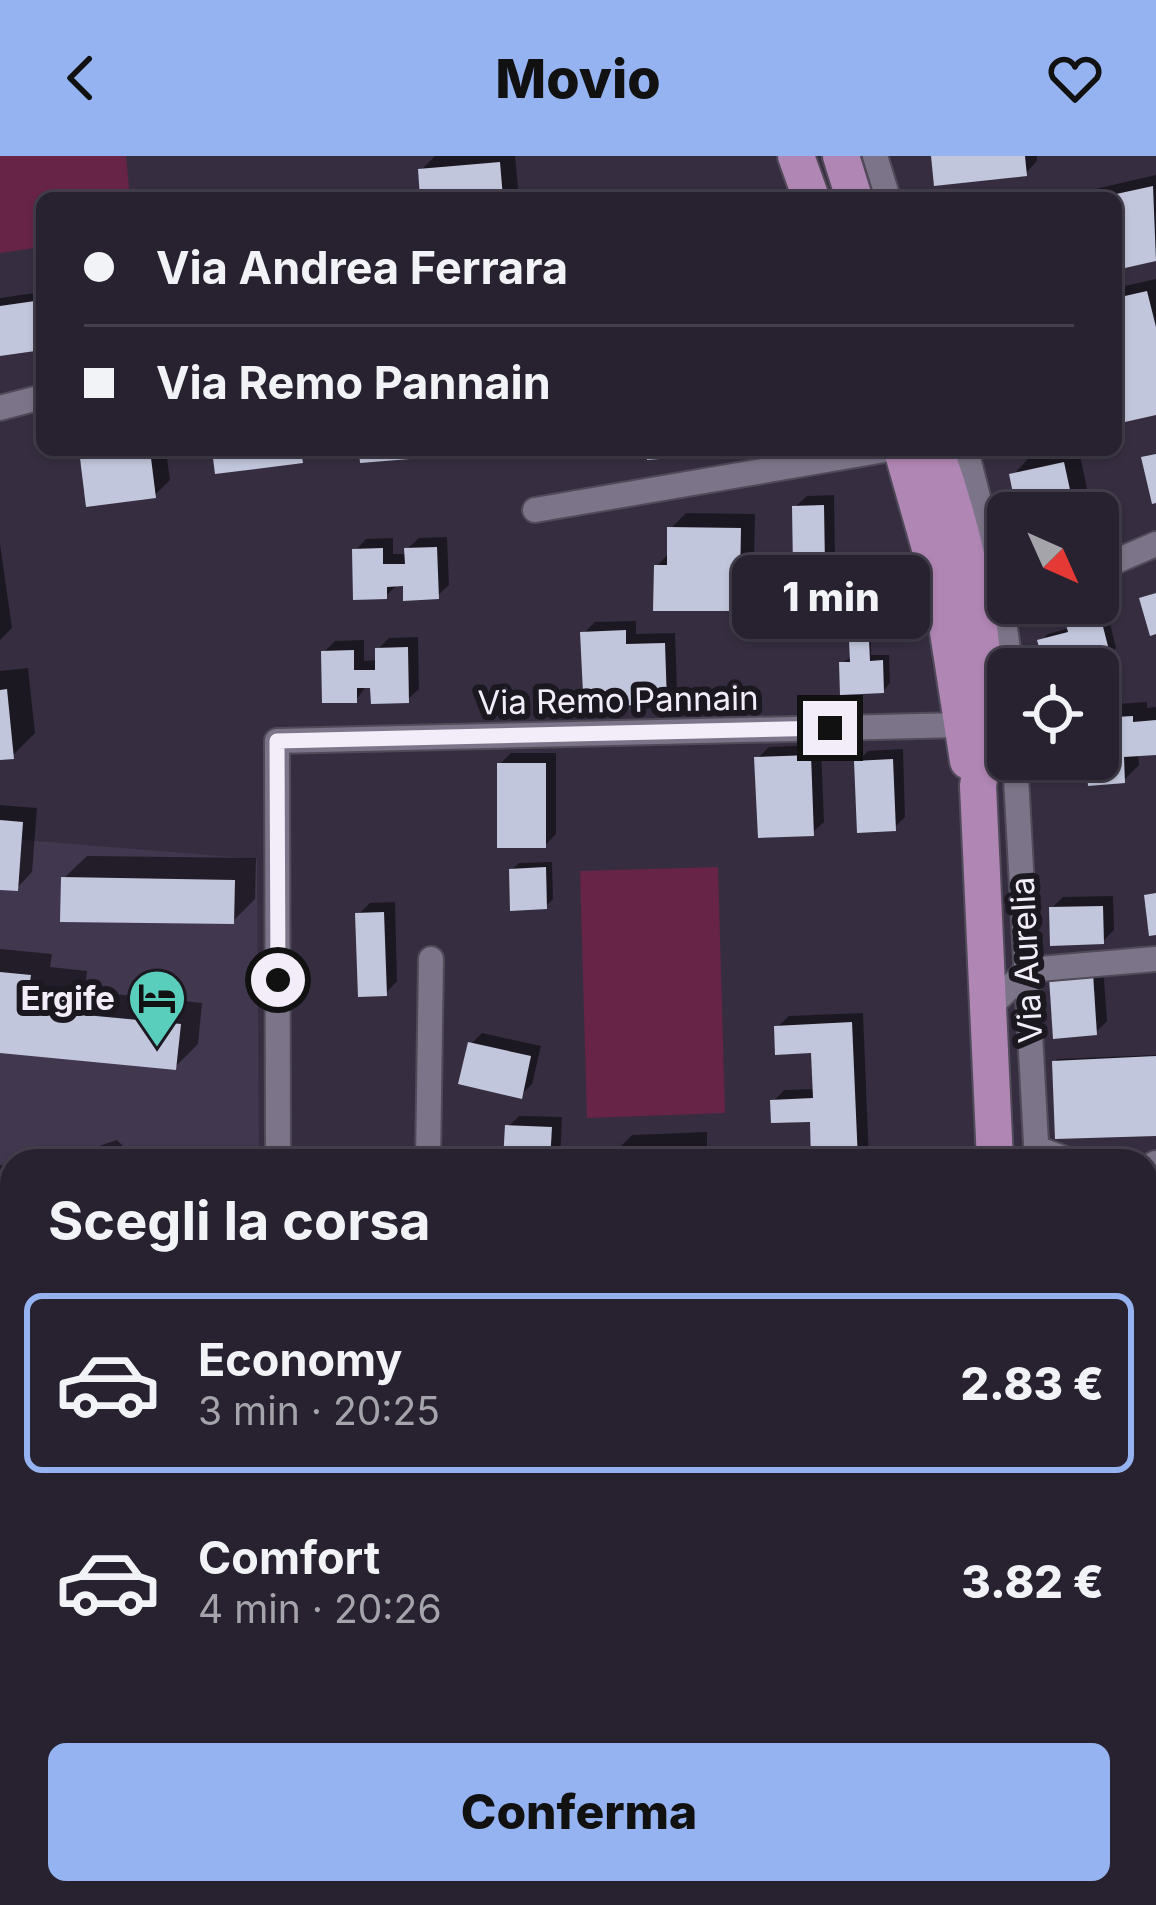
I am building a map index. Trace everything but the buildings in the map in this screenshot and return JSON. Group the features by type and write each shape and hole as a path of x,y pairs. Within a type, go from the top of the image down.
{"main road":[{"path":"796,156 810,192"},
{"path":"841,156 852,192"},
{"name":"Via Aurelia","path":"904,456 941,587 961,725 978,787"},
{"name":"Via Aurelia","path":"946,456 981,654 986,714 978,787 994,1149"}],"street":[{"path":"875,156 886,192"},
{"path":"0,409 36,399"},
{"path":"535,510 851,456"},
{"name":"Via Aurelia","path":"947,456 987,525"},
{"path":"1119,560 1156,544"},
{"name":"Via Remo Pannain","path":"278,1149 277,741 961,725"},
{"name":"Via Aurelia","path":"1017,780 1036,1149"},
{"path":"988,1009 1027,970 1156,958"},
{"path":"428,1149 431,959"}],"shaded area":[{"path":"0,156 126,156 129,192 36,192 36,248 0,253"},
{"path":"0,838 257,859 259,1149 0,1149"},
{"path":"718,867 725,1113 587,1118 580,871"}],"place":[{"name":"Ergife","path":"157,1049"}],"route":[{"path":"278,980 277,741 830,728"}]}
